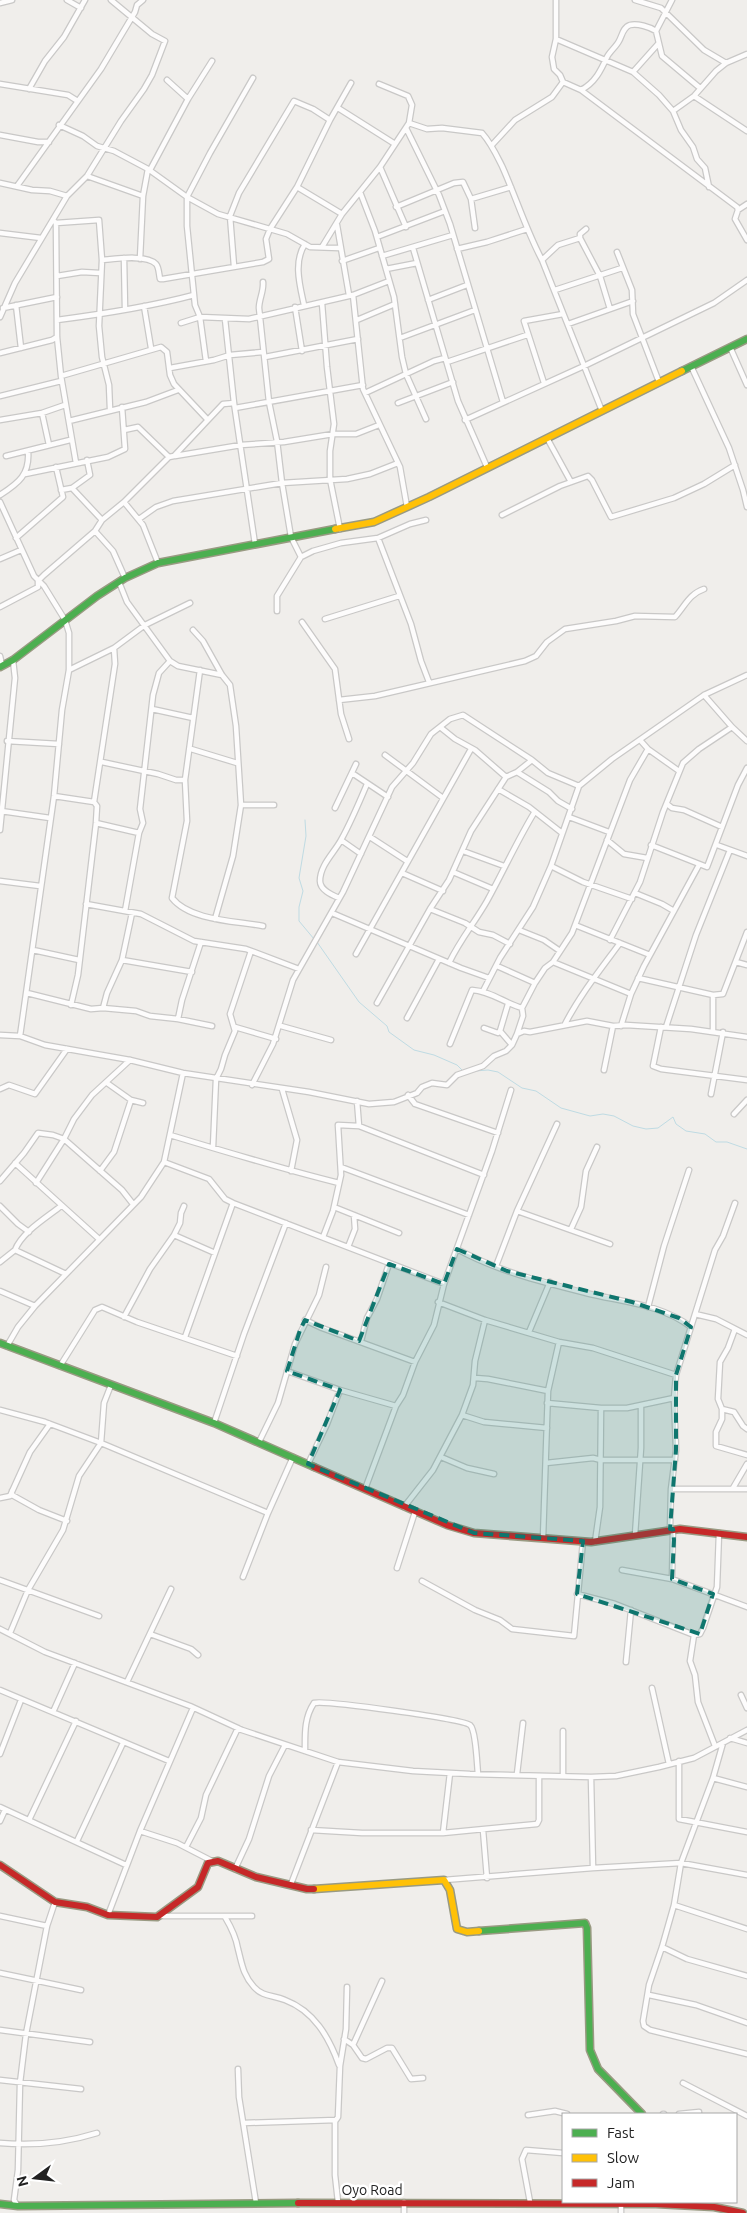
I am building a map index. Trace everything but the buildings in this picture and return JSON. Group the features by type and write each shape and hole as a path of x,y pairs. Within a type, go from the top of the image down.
{"main road":[{"path":"1,666 13,660 82,607 122,580 158,563 374,522 747,339"},
{"path":"3,1345 214,1423 415,1512 474,1533 595,1542 672,1529 747,1536"},
{"path":"0,1865 55,1902 87,1908 108,1915 157,1917 198,1888 208,1863 218,1861 235,1870 307,1889 444,1880 449,1890 452,1914 457,1929 467,1932 585,1923 587,1928 590,2050 598,2069 641,2113"},
{"name":"Oyo Road","path":"0,2204 34,2209 338,2202 685,2203 743,2213"}],"street":[{"path":"0,4 12,0"},
{"path":"67,0 81,8"},
{"path":"28,89 86,0"},
{"path":"0,317 41,238 55,221 67,196 87,176 152,75 165,41 152,34 111,0"},
{"path":"17,186 76,100 101,69 137,6 143,0"},
{"path":"556,0 556,39 552,57 554,69 563,82 581,90 738,210"},
{"path":"635,0 652,3 661,8 704,50 726,63"},
{"path":"672,0 656,31 658,44 662,56 700,88"},
{"path":"581,90 588,87 603,68 608,55 620,40 627,26 642,26 656,31"},
{"path":"556,39 633,72 673,111 681,130 693,147 697,159 705,168 709,188"},
{"path":"633,72 658,44"},
{"path":"673,111 694,96 726,63 747,54"},
{"path":"140,259 143,196 149,170 188,99 212,61"},
{"path":"206,362 200,317 195,305 191,274 187,226 187,196 253,78"},
{"path":"167,80 188,99"},
{"path":"492,145 515,120 552,97 563,82"},
{"path":"102,260 140,259 156,264 160,279 263,262 268,259 266,239 270,229 297,187 330,120 351,83"},
{"path":"0,84 68,95 76,100"},
{"path":"322,248 342,214 380,167 407,126 412,105 408,96 378,84"},
{"path":"694,96 747,131"},
{"path":"234,266 230,216 239,193 294,101 313,109 330,120"},
{"path":"338,108 395,144"},
{"path":"60,125 149,170 218,214 287,234 310,247 339,248"},
{"path":"407,126 482,133 492,145 518,200 527,229 555,290 602,411"},
{"path":"407,126 445,211 503,402"},
{"path":"0,135 38,142 49,142"},
{"path":"380,167 406,228"},
{"path":"87,176 143,196"},
{"path":"396,207 454,183 463,182 471,200 475,228"},
{"path":"0,183 32,190 50,191 67,196"},
{"path":"297,187 342,214"},
{"path":"471,200 511,187"},
{"path":"360,192 377,237 395,304 406,374 426,419"},
{"path":"747,204 738,210 735,219 747,240"},
{"path":"377,237 406,228 445,211"},
{"path":"55,221 99,220 102,260 100,273 100,343 109,385 110,409"},
{"path":"55,221 58,276 57,337 70,440 76,463"},
{"path":"337,225 339,248 357,320 365,393 398,463 407,507"},
{"path":"457,249 487,242 527,229"},
{"path":"586,229 580,234 580,238 600,276 610,309"},
{"path":"0,233 41,238"},
{"path":"382,256 453,236"},
{"path":"542,260 558,246 580,238"},
{"path":"304,244 298,260 299,283 304,306"},
{"path":"342,261 379,248"},
{"path":"413,248 465,420 487,467"},
{"path":"617,252 622,268 628,277 633,302 633,314 659,382"},
{"path":"124,258 125,309"},
{"path":"386,270 417,263"},
{"path":"555,290 622,268"},
{"path":"58,276 82,272 100,273"},
{"path":"465,420 642,339 714,303 747,280"},
{"path":"181,322 200,317 249,319 295,307 322,303 389,281"},
{"path":"263,282 263,289 259,299 269,402 277,441 291,538 301,557"},
{"path":"428,300 467,285"},
{"path":"57,320 99,315 194,295"},
{"path":"3,308 57,297"},
{"path":"568,324 633,302"},
{"path":"322,303 333,434 330,451 330,479 340,529"},
{"path":"357,320 395,304"},
{"path":"16,305 21,348"},
{"path":"144,306 150,348"},
{"path":"295,307 302,351"},
{"path":"400,338 475,310"},
{"path":"544,384 524,321 563,314"},
{"path":"226,319 235,405 255,544"},
{"path":"365,393 406,374 527,335"},
{"path":"0,354 57,337"},
{"path":"170,368 206,362 230,354 264,355 302,351 358,339"},
{"path":"730,347 747,385"},
{"path":"0,396 134,356 150,348 164,348 171,379 178,390 207,419"},
{"path":"691,366 708,407 725,438 745,489 747,507"},
{"path":"398,403 453,382"},
{"path":"0,607 38,587 38,582 95,531 102,520 124,502 171,457 223,404 235,405 269,402 363,384"},
{"path":"69,421 155,399 178,390"},
{"path":"0,420 42,413 65,405"},
{"path":"0,495 25,474 108,456 125,448 122,407"},
{"path":"42,413 49,445"},
{"path":"171,457 241,445 284,442 333,434 356,434 380,424"},
{"path":"124,430 138,427 171,457"},
{"path":"547,438 570,482"},
{"path":"6,456 70,440"},
{"path":"25,474 29,460 28,450"},
{"path":"61,490 72,488 90,475 86,460"},
{"path":"139,519 156,507 173,501 282,483 347,478 370,474 398,463"},
{"path":"502,515 570,482 588,476 592,480 611,517 674,498 704,484 735,465"},
{"path":"16,538 63,497 56,467"},
{"path":"72,488 102,520"},
{"path":"0,502 21,550 38,582 44,586 65,620 69,633 69,670 62,710 54,796 20,1036"},
{"path":"124,502 146,530 158,563"},
{"path":"277,612 277,596 291,570 301,557 341,543 378,538 410,524 426,520"},
{"path":"95,531 112,551 122,580 126,602 170,661 178,666 222,675"},
{"path":"378,538 411,624 420,661 429,682"},
{"path":"0,560 21,550"},
{"path":"339,700 375,696 532,659 552,637 565,629 616,621 634,616 675,618 688,599 696,592 704,589"},
{"path":"325,619 399,596"},
{"path":"69,670 114,648 145,625 190,603"},
{"path":"302,622 335,669 339,700 349,739"},
{"path":"193,630 203,641 222,675 230,685 237,746 241,805 233,856 215,919"},
{"path":"71,1005 79,960 96,823 97,806 94,802 102,762 108,701 115,664 114,648"},
{"path":"0,656 1,666"},
{"path":"0,829 15,678 13,660"},
{"path":"125,911 139,833 143,823 140,809 152,709 159,673 170,661"},
{"path":"200,670 193,718 191,749 185,780 187,821 172,898 179,904 215,919 263,926"},
{"path":"483,991 488,978 533,907 551,866 579,786 704,695 747,675"},
{"path":"704,695 747,741"},
{"path":"152,709 193,718"},
{"path":"252,1085 276,1039 291,985 299,969 332,913 397,780 413,763 431,734 450,720 463,715 532,760 548,773 579,786"},
{"path":"440,727 506,777"},
{"path":"610,940 635,893 683,763 692,754 732,727"},
{"path":"640,740 648,749 679,771"},
{"path":"8,741 59,744"},
{"path":"191,749 237,763"},
{"path":"356,954 471,749"},
{"path":"0,1035 20,1036 45,1045 130,1060 183,1073 369,1104 394,1102 417,1093 422,1087 432,1083 447,1085 457,1075 483,1066 512,1046 523,1016 522,1008 535,983 567,942 575,925 630,780 648,749"},
{"path":"0,755 7,756"},
{"path":"385,755 443,798"},
{"path":"377,1003 430,909 443,891 463,852 471,831 506,777 517,772 532,760"},
{"path":"102,762 144,770 176,780 185,780"},
{"path":"335,808 356,764"},
{"path":"652,846 707,867 746,768"},
{"path":"352,772 388,797"},
{"path":"517,772 549,792 558,802 572,809"},
{"path":"339,898 324,889 320,881 324,866 341,840 368,784"},
{"path":"498,789 529,807 534,813 544,818 562,833"},
{"path":"54,796 94,802"},
{"path":"667,804 672,808 684,810 722,827"},
{"path":"241,805 274,805"},
{"path":"1,811 50,818"},
{"path":"449,962 457,945 493,889 534,813"},
{"path":"569,817 609,832"},
{"path":"96,823 139,833"},
{"path":"370,837 407,861"},
{"path":"341,840 361,854"},
{"path":"607,840 624,854 647,858"},
{"path":"717,844 747,856"},
{"path":"730,850 696,936 683,978 664,1027 653,1066 661,1069 747,1080"},
{"path":"463,852 479,855 504,866"},
{"path":"620,1026 638,978 699,865"},
{"path":"551,866 591,884 632,899"},
{"path":"453,872 493,889"},
{"path":"402,873 443,891"},
{"path":"0,881 40,886"},
{"path":"635,893 674,911"},
{"path":"86,904 149,916 185,937 201,942 251,951 299,969"},
{"path":"430,909 510,944"},
{"path":"103,1008 107,993 122,960 132,913"},
{"path":"332,913 488,978"},
{"path":"575,925 650,955"},
{"path":"519,930 544,940 560,951"},
{"path":"638,978 714,995 723,994 747,932"},
{"path":"178,1019 182,1000 201,942"},
{"path":"564,1024 591,979 608,961 620,943"},
{"path":"33,950 79,960"},
{"path":"251,951 230,1014 230,1021 235,1027 276,1039"},
{"path":"408,1018 439,959"},
{"path":"122,960 192,972"},
{"path":"553,962 631,994"},
{"path":"736,962 747,965"},
{"path":"497,966 535,983"},
{"path":"450,1044 472,990 483,991 508,1004 522,1008"},
{"path":"27,993 92,1009 103,1008 212,1026"},
{"path":"713,1031 714,995"},
{"path":"500,1031 508,1004"},
{"path":"517,1034 524,1030 530,1032 564,1024 588,1021 614,1026 664,1027 713,1031 747,1037"},
{"path":"280,1026 331,1040"},
{"path":"604,1070 614,1026"},
{"path":"212,1147 216,1079 235,1027"},
{"path":"484,1028 498,1033 500,1031"},
{"path":"500,1031 512,1046"},
{"path":"711,1094 719,1058 722,1032"},
{"path":"0,1089 9,1085 35,1094 67,1049"},
{"path":"36,1183 64,1139 78,1112 92,1095 130,1060"},
{"path":"3,1345 35,1306 148,1188 164,1162 183,1073"},
{"path":"107,1083 131,1100 143,1102"},
{"path":"282,1088 296,1140 291,1171"},
{"path":"365,1489 396,1406 403,1395 415,1362 434,1325 438,1302 484,1175 511,1090"},
{"path":"408,1095 415,1104 498,1134"},
{"path":"100,1171 114,1152 131,1100"},
{"path":"734,1114 747,1100"},
{"path":"357,1101 359,1126"},
{"path":"496,1266 517,1211 557,1124"},
{"path":"323,1237 334,1207 339,1184 341,1167 338,1125 359,1126 484,1175"},
{"path":"0,1181 38,1132 64,1139 122,1190 133,1204"},
{"path":"170,1135 190,1143 212,1147 339,1184"},
{"path":"571,1229 580,1207 586,1171 597,1147"},
{"path":"164,1162 209,1179 226,1199 233,1203 444,1284"},
{"path":"15,1163 99,1239"},
{"path":"341,1167 469,1215"},
{"path":"648,1307 664,1246 689,1170"},
{"path":"185,1336 233,1203"},
{"path":"672,1579 671,1489 677,1425 674,1398 676,1375 715,1250 723,1236 735,1203"},
{"path":"0,1206 18,1224 30,1232"},
{"path":"0,1262 15,1250 17,1244 30,1232 61,1206"},
{"path":"124,1316 150,1269 174,1235 180,1223 184,1206"},
{"path":"334,1207 399,1233"},
{"path":"517,1211 610,1244"},
{"path":"348,1246 355,1229 354,1215"},
{"path":"214,1423 286,1223"},
{"path":"174,1235 215,1253"},
{"path":"457,1249 507,1271 587,1293 648,1307 679,1318 691,1327"},
{"path":"15,1250 66,1274"},
{"path":"361,1341 367,1318 377,1299 389,1264"},
{"path":"259,1442 278,1403 295,1344 318,1295 326,1267"},
{"path":"529,1332 550,1282"},
{"path":"0,1291 35,1306"},
{"path":"438,1302 485,1320 559,1342 593,1348 676,1375"},
{"path":"60,1366 98,1307 102,1306 163,1331 185,1336 237,1356"},
{"path":"695,1314 716,1320 747,1335"},
{"path":"305,1320 336,1334 361,1341 415,1362"},
{"path":"404,1507 424,1484 441,1457 462,1415 475,1378 473,1370 485,1320"},
{"path":"735,1329 720,1362 718,1399 722,1409 722,1419 716,1432 716,1446 747,1455"},
{"path":"543,1538 547,1403 559,1342"},
{"path":"288,1372 340,1390 396,1406"},
{"path":"475,1378 548,1391"},
{"path":"10,1634 28,1590 67,1521 79,1476 100,1443 104,1403 111,1385"},
{"path":"308,1464 340,1390"},
{"path":"547,1403 601,1408 641,1406 674,1398"},
{"path":"635,1536 641,1406"},
{"path":"595,1542 600,1506 601,1408"},
{"path":"722,1409 734,1412 747,1429"},
{"path":"0,1410 50,1424 100,1443 268,1513"},
{"path":"462,1415 484,1422 547,1428"},
{"path":"0,1498 9,1497 30,1452 50,1424"},
{"path":"243,1577 268,1513 293,1457"},
{"path":"441,1457 467,1468 494,1474"},
{"path":"546,1463 586,1458 639,1461 675,1460"},
{"path":"733,1488 747,1464"},
{"path":"671,1489 747,1489"},
{"path":"12,1490 12,1495 39,1510 67,1521"},
{"path":"397,1568 415,1512"},
{"path":"577,1594 631,1610 694,1635 700,1634 716,1587 719,1533"},
{"path":"422,1581 475,1610 500,1620 512,1629 574,1636 583,1541"},
{"path":"622,1570 672,1579 747,1606"},
{"path":"0,1580 99,1616"},
{"path":"127,1682 171,1589"},
{"path":"626,1662 631,1610"},
{"path":"0,1629 45,1652 127,1682 238,1728 338,1762 450,1773 616,1776 694,1758 747,1730"},
{"path":"150,1634 191,1649 198,1655"},
{"path":"694,1635 690,1661 695,1676 698,1702 715,1746"},
{"path":"53,1712 75,1663"},
{"path":"652,1688 669,1764"},
{"path":"0,1690 76,1721 123,1743 169,1760"},
{"path":"741,1695 747,1708"},
{"path":"0,1754 21,1700"},
{"path":"305,1751 305,1728 308,1712 314,1703 347,1705 468,1724 474,1731 478,1774"},
{"path":"108,1915 126,1865 169,1760 193,1708"},
{"path":"29,1820 76,1721"},
{"path":"517,1774 522,1723"},
{"path":"186,1847 201,1818 206,1794 238,1728"},
{"path":"563,1731 563,1776"},
{"path":"730,1738 747,1743"},
{"path":"77,1841 123,1743"},
{"path":"723,1743 698,1821 681,1863 674,1905 651,1978 644,2026 650,2030 747,2054"},
{"path":"235,1870 249,1839 270,1776 285,1745"},
{"path":"679,1761 679,1819 698,1821 747,1832"},
{"path":"291,1884 338,1762"},
{"path":"443,1833 450,1773"},
{"path":"311,1830 362,1833 443,1833 483,1830 538,1822 540,1776"},
{"path":"591,1777 594,1868"},
{"path":"712,1778 747,1787"},
{"path":"0,1807 126,1865"},
{"path":"0,1821 5,1810"},
{"path":"483,1830 488,1878"},
{"path":"140,1831 186,1847 212,1861"},
{"path":"444,1880 681,1863 747,1875"},
{"path":"18,2206 14,2200 18,2170 20,2083 26,2034 36,1981 47,1926 55,1902"},
{"path":"674,1905 747,1930"},
{"path":"0,1916 47,1926"},
{"path":"157,1917 252,1916"},
{"path":"225,1917 238,1948 242,1968 254,1986 262,1994 292,2003 314,2018 334,2050 340,2066"},
{"path":"662,1947 687,1959 747,1976"},
{"path":"0,1973 82,1990"},
{"path":"353,2046 382,1981"},
{"path":"338,2202 335,2175 335,2120 338,2117 340,2066 348,1986"},
{"path":"649,1995 696,2005 747,2023"},
{"path":"0,2030 90,2042"},
{"path":"344,2039 353,2046 358,2054 366,2059 387,2048 392,2048 410,2079 423,2078"},
{"path":"238,2068 239,2097 256,2204"},
{"path":"0,2080 81,2089"},
{"path":"683,2082 747,2116"},
{"path":"528,2115 555,2111 563,2113"},
{"path":"689,2113 699,2112"},
{"path":"244,2123 335,2120"},
{"path":"0,2143 18,2145 70,2141 97,2133"},
{"path":"530,2203 522,2158 526,2150 562,2153"},
{"path":"404,2202 404,2213"},
{"path":"230,2203 230,2213"},
{"path":"621,2213 624,2204"},
{"path":"624,2204 626,2213"}],"highlighted area":[{"path":"457,1249 507,1271 632,1302 679,1318 691,1327 676,1375 676,1450 670,1529 673,1529 674,1540 672,1579 713,1594 700,1634 577,1594 583,1541 474,1533 308,1464 340,1390 287,1371 300,1330 305,1320 359,1341 389,1264 444,1284"}],"waterway":[{"path":"305,820 306,836 299,878 303,891 299,907 299,921 314,939"},
{"path":"317,942 359,1002 387,1026 389,1032 414,1050 434,1055 457,1065 464,1072"},
{"path":"475,1071 488,1070 498,1072 522,1088 536,1091 561,1108 590,1116 603,1114 614,1116 633,1126 646,1129 658,1128 673,1117 676,1124 686,1131 705,1134 716,1142 727,1142 747,1149"}],"traffic: fast":[{"path":"682,371 747,339"},
{"path":"0,667 13,660 97,596 125,578 158,563 335,529"},
{"path":"0,1343 214,1423 314,1467"},
{"path":"479,1931 585,1923 587,1928 590,2050 598,2069 641,2113"},
{"path":"0,2204 18,2206 298,2203"}],"traffic: slow":[{"path":"335,529 374,522 429,497 682,371"},
{"path":"314,1889 444,1880 450,1890 457,1929 467,1932 479,1931"}],"traffic: jam":[{"path":"314,1467 447,1525 474,1533 591,1542 680,1529 747,1537"},
{"path":"0,1865 55,1902 87,1907 108,1915 157,1917 198,1887 208,1863 218,1861 256,1877 314,1889"},
{"path":"298,2203 656,2204 714,2207 743,2213"}]}
